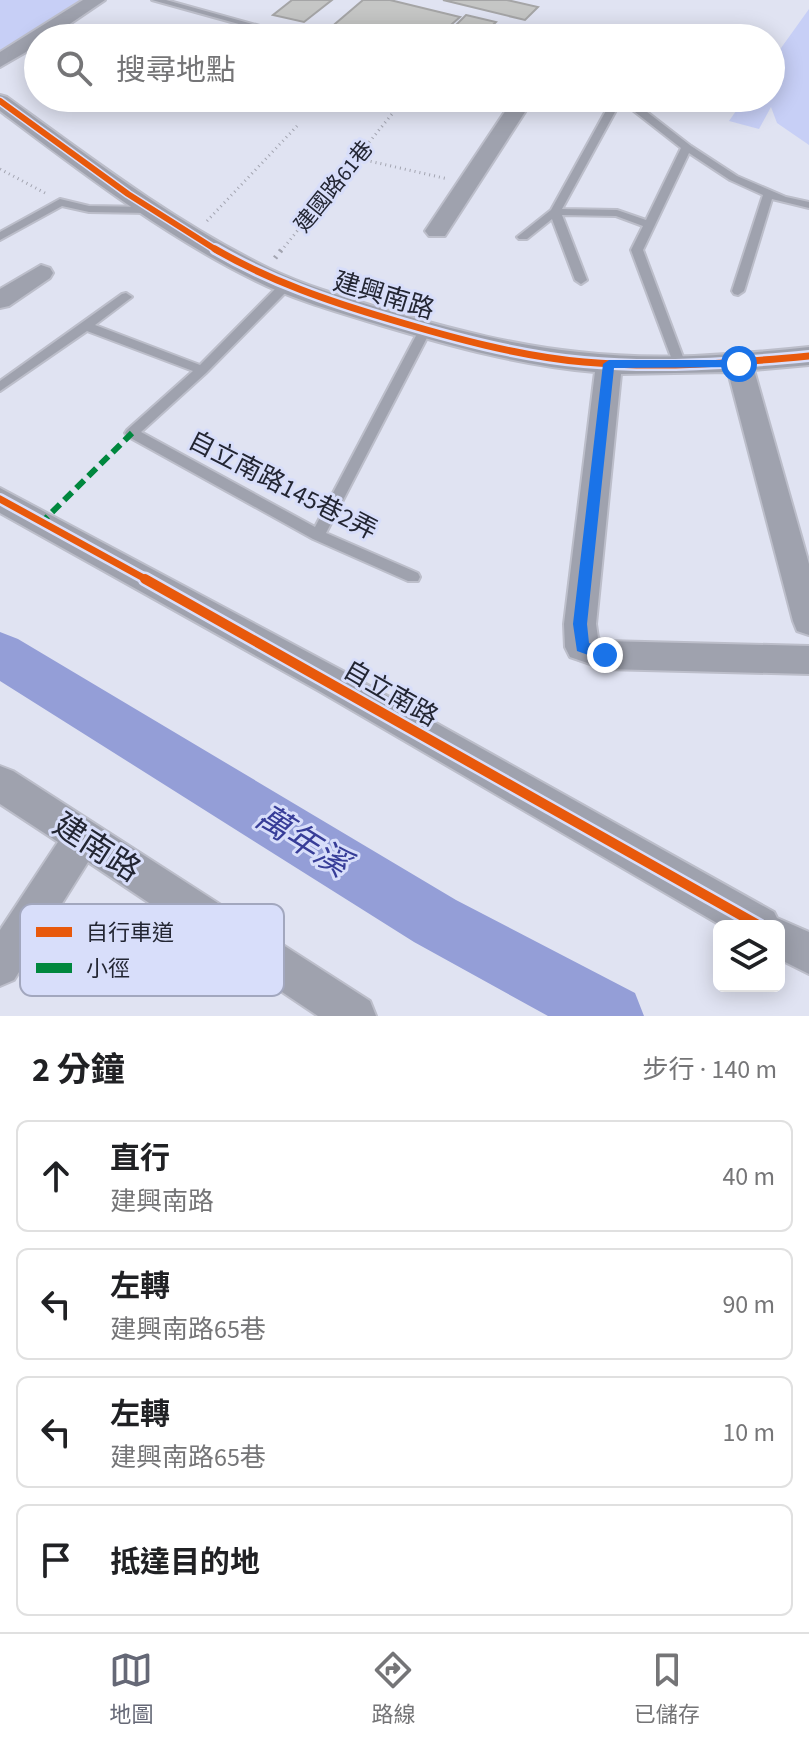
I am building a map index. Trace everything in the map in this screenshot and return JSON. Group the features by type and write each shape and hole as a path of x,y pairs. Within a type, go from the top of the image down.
{"street":[{"path":"58,24 96,0"},
{"path":"0,61 24,46"},
{"name":"建興南路","path":"0,101 149,210 192,237 286,285 425,330 480,344 609,364 739,364 809,356"},
{"path":"437,231 515,112"},
{"path":"0,300 41,273"},
{"path":"609,364 580,624 582,647 605,655 809,660"},
{"path":"739,364 809,621"},
{"name":"自立南路","path":"0,499 345,689 749,920"},
{"name":"建南路","path":"0,783 183,904"},
{"path":"40,904 82,838"},
{"path":"0,966 20,935"},
{"path":"785,940 809,954"},
{"name":"建南路","path":"284,970 355,1016"}],"lane":[{"path":"156,0 243,24"},
{"path":"523,237 555,212 613,112"},
{"path":"640,112 687,147 768,195 809,205"},
{"path":"680,365 637,250 687,147"},
{"path":"738,291 768,195"},
{"path":"0,237 60,202 89,209 149,210"},
{"path":"555,212 617,213 650,225"},
{"path":"555,212 581,280"},
{"path":"85,326 202,370 286,285"},
{"path":"0,387 126,297"},
{"path":"318,535 425,330"},
{"name":"自立南路145巷2弄","path":"202,370 132,433 318,535 413,577"}],"path":[{"path":"192,237 297,126"},
{"path":"356,158 467,184"},
{"path":"0,169 60,202"}],"shaded area":[{"path":"0,0 80,0 42,24 24,24 24,36 0,51"},
{"path":"809,9 809,145 777,123 773,112 785,112 785,42"},
{"path":"735,112 768,112 759,129 729,121"}],"building":[{"path":"292,0 332,0 304,22 273,15"},
{"path":"363,0 390,0 460,17 452,24 335,24"},
{"path":"443,0 507,0 538,7 525,20"},
{"path":"466,15 496,22 494,24 457,24"}],"waterway":[{"name":"萬年溪","path":"0,654 435,921 612,1016"}],"marked path":[{"path":"40,524 132,433"}],"cycle path":[{"path":"0,101 128,194 194,237 263,275 345,306 474,342 582,362 684,365 809,356"},
{"path":"0,499 331,681 749,920"}],"route":[{"path":"605,655 582,647 580,624 609,364 739,364"}]}
